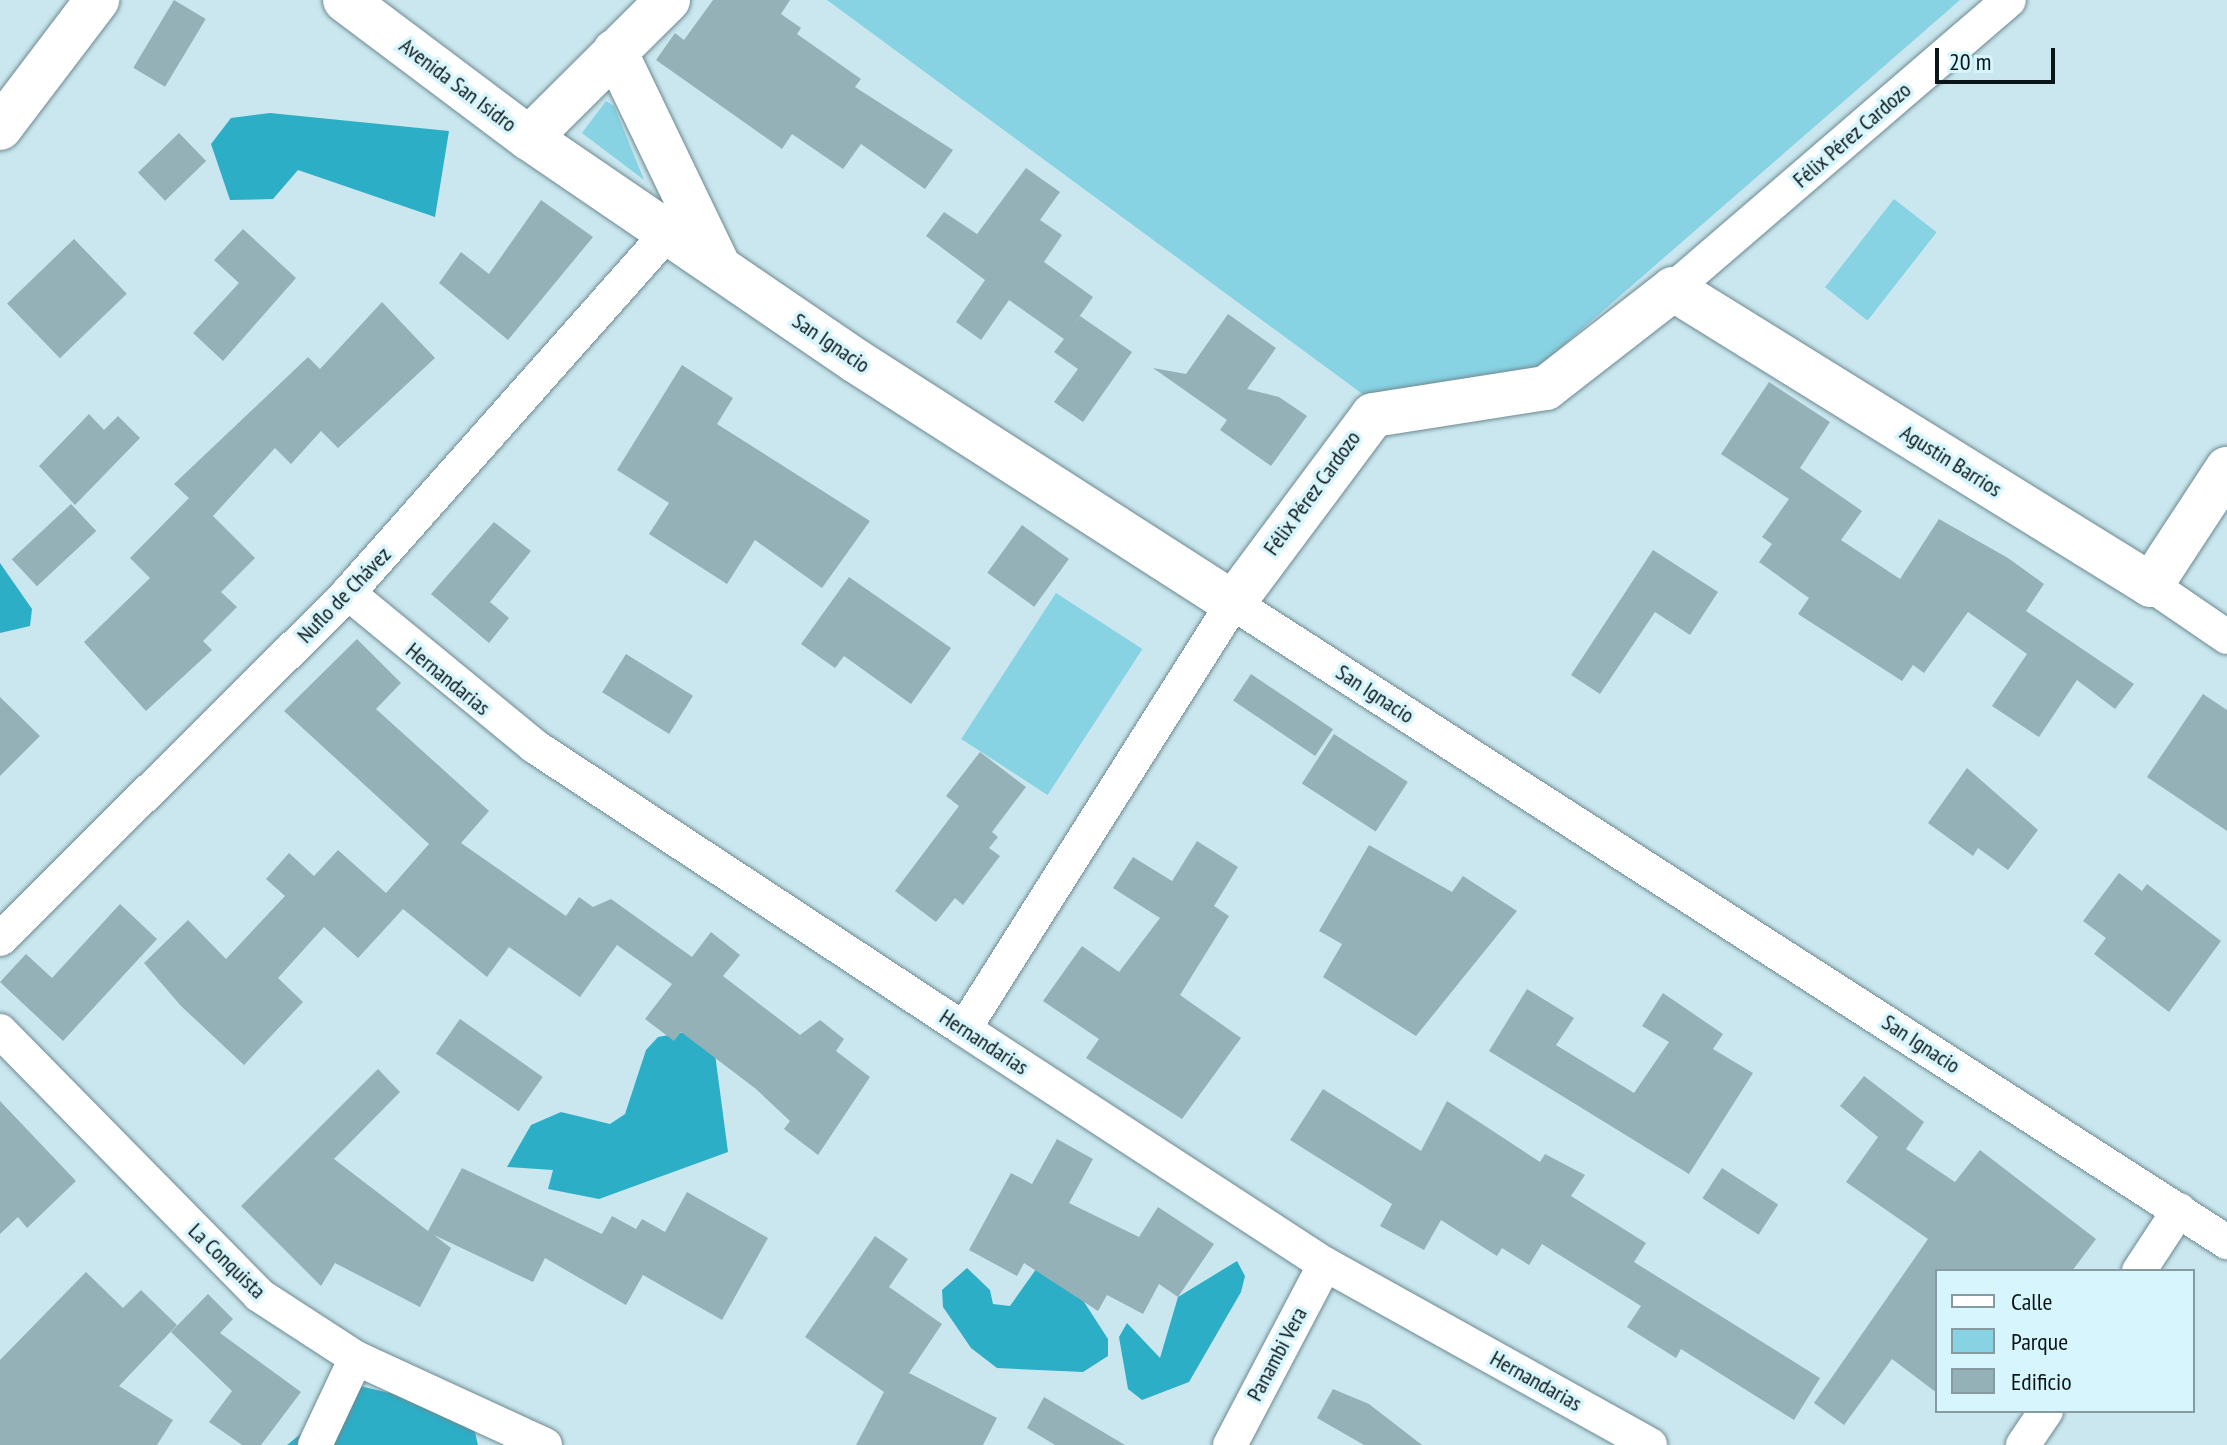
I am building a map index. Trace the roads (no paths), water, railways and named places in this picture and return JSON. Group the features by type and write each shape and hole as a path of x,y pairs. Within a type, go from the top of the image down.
{"street":[{"path":"0,128 97,0"},
{"name":"Avenida San Isidro","path":"345,0 529,138 668,0"},
{"name":"Félix Pérez Cardozo","path":"964,1029 1233,603 1373,415 1546,388 1673,289 2009,0"},
{"path":"615,51 718,265"},
{"name":"San Ignacio","path":"529,138 668,233 1233,603 2227,1242"},
{"name":"Nuflo de Chávez","path":"0,939 348,593 668,233"},
{"name":"Agustin Barrios","path":"1673,289 2151,585 2227,637"},
{"path":"2151,585 2227,469"},
{"name":"Hernandarias","path":"348,593 534,746 964,1029 1325,1264 1650,1445"},
{"name":"La Conquista","path":"0,1031 259,1295 356,1358 545,1445"},
{"path":"2140,1269 2179,1210"},
{"name":"Panambi Vera","path":"1230,1445 1325,1264"},
{"path":"315,1445 356,1358"},
{"path":"2023,1445 2045,1413"}]}
